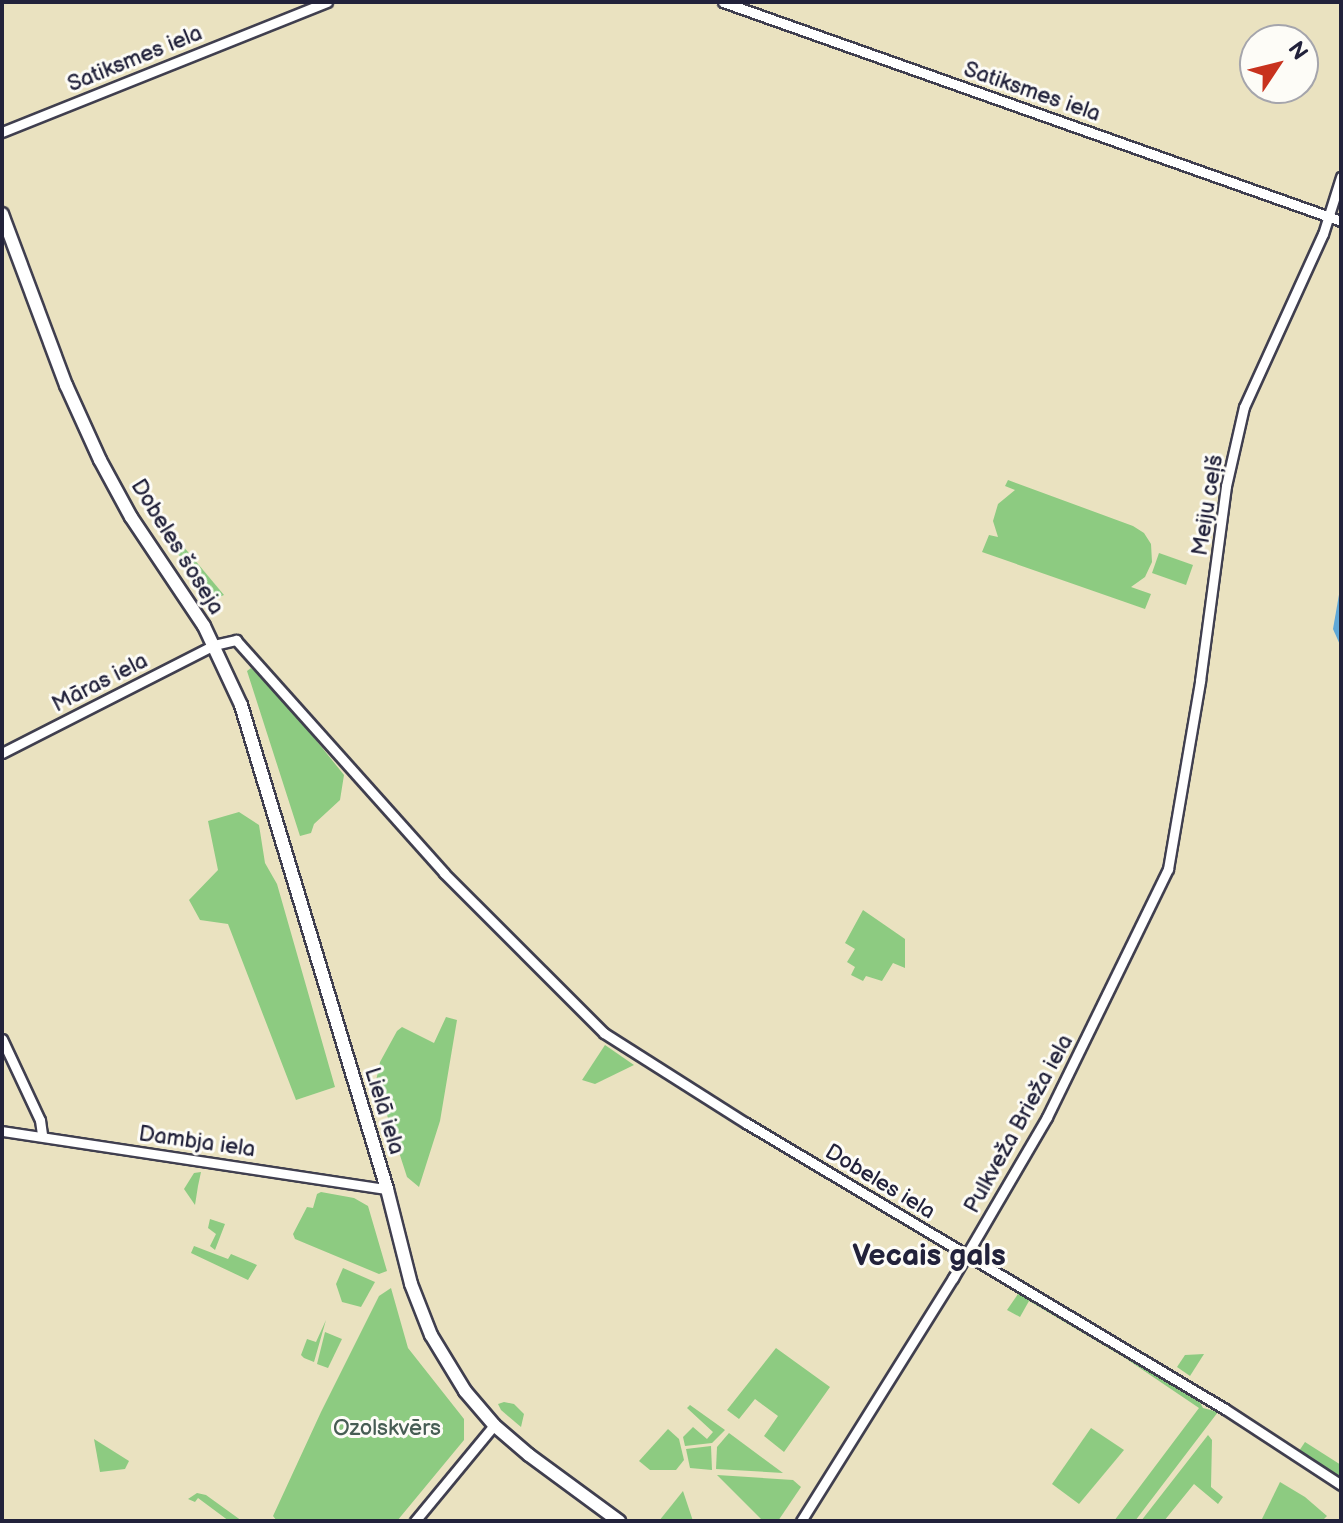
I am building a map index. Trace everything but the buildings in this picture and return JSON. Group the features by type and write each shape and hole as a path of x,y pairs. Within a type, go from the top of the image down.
{"main road":[{"name":"Dobeles šoseja","path":"2,214 66,385 100,460 131,517 214,645"},
{"name":"Lielā iela","path":"214,645 252,740 423,1316 452,1372 494,1425 529,1455 619,1521"}],"street":[{"name":"Satiksmes iela","path":"2,132 327,2"},
{"name":"Satiksmes iela","path":"723,2 1341,221"},
{"name":"Meiju ceļš","path":"1171,857 1200,681 1226,486 1244,407 1329,217 1341,177"},
{"name":"Dobeles šoseja","path":"214,645 236,640 248,650 444,873 503,934"},
{"name":"Māras iela","path":"2,753 214,645"},
{"name":"Pulkveža Brieža iela","path":"801,1521 967,1254 1071,1071 1171,857"},
{"name":"Dobeles iela","path":"503,934 588,1019 624,1048 1225,1409 1341,1485"},
{"path":"2,1039 40,1120 42,1135"},
{"name":"Dambja iela","path":"2,1131 387,1189"},
{"path":"415,1521 494,1425"}],"green space":[{"path":"1008,480 1133,526 1144,533 1151,544 1152,562 1145,577 1131,587 1151,594 1145,609 982,552 989,535 998,537 993,521 998,504 1015,490 1005,486"},
{"path":"178,540 224,595 217,598 168,543"},
{"path":"1159,553 1193,565 1186,585 1152,573"},
{"path":"251,668 283,699 344,775 340,800 314,824 311,833 300,836 247,671"},
{"path":"239,812 259,825 265,863 277,884 335,1087 296,1100 228,924 200,920 189,900 218,870 208,821"},
{"path":"863,910 905,939 905,968 893,963 882,981 866,976 863,981 851,975 855,967 847,962 855,949 845,943"},
{"path":"446,1017 457,1020 440,1121 419,1187 407,1177 376,1081 380,1062 397,1031 402,1027 434,1043"},
{"path":"605,1045 634,1065 595,1084 582,1080"},
{"path":"201,1172 195,1205 184,1189 194,1173"},
{"path":"321,1192 354,1198 368,1206 387,1271 379,1274 295,1239 293,1234 307,1207 313,1208 317,1194"},
{"path":"210,1219 225,1224 215,1250 210,1246 216,1234 208,1228"},
{"path":"194,1246 228,1259 231,1254 257,1265 248,1280 191,1253"},
{"path":"343,1268 375,1282 361,1307 342,1302 336,1284"},
{"name":"Ozolskvērs","path":"391,1288 408,1348 464,1419 464,1440 397,1521 277,1521 273,1516 321,1412 379,1296"},
{"path":"1020,1291 1197,1397 1203,1408 1218,1412 1135,1521 1114,1521 1199,1408 1125,1358 1029,1301 1020,1317 1007,1310"},
{"path":"326,1320 314,1362 304,1358 301,1355 307,1339 316,1342"},
{"path":"325,1332 342,1339 328,1368 317,1364"},
{"path":"776,1348 830,1387 784,1452 764,1436 778,1416 755,1399 739,1419 727,1410"},
{"path":"1204,1354 1190,1376 1177,1367 1185,1355"},
{"path":"498,1404 514,1404 524,1414 521,1427 501,1410"},
{"path":"690,1405 725,1430 712,1443 685,1446 683,1437 693,1427 707,1439 713,1432 687,1408"},
{"path":"1091,1428 1124,1450 1079,1504 1052,1484"},
{"path":"668,1429 679,1439 684,1460 676,1470 650,1470 639,1461"},
{"path":"729,1433 783,1473 716,1469 717,1447"},
{"path":"1208,1435 1212,1440 1211,1487 1223,1497 1218,1504 1194,1484 1164,1521 1141,1521"},
{"path":"94,1439 129,1461 125,1469 100,1472"},
{"path":"1305,1442 1341,1465 1341,1479 1299,1451"},
{"path":"711,1446 712,1470 690,1468 686,1449"},
{"path":"717,1475 793,1480 801,1487 778,1521 763,1521"},
{"path":"1280,1482 1305,1497 1327,1516 1322,1521 1261,1521"},
{"path":"683,1491 693,1521 659,1521"},
{"path":"197,1493 206,1495 242,1521 229,1521 198,1498 195,1502 188,1499"}],"water":[{"path":"1341,583 1341,647 1333,629"}],"district":[{"name":"Vecais gals","path":"929,1256"}]}
